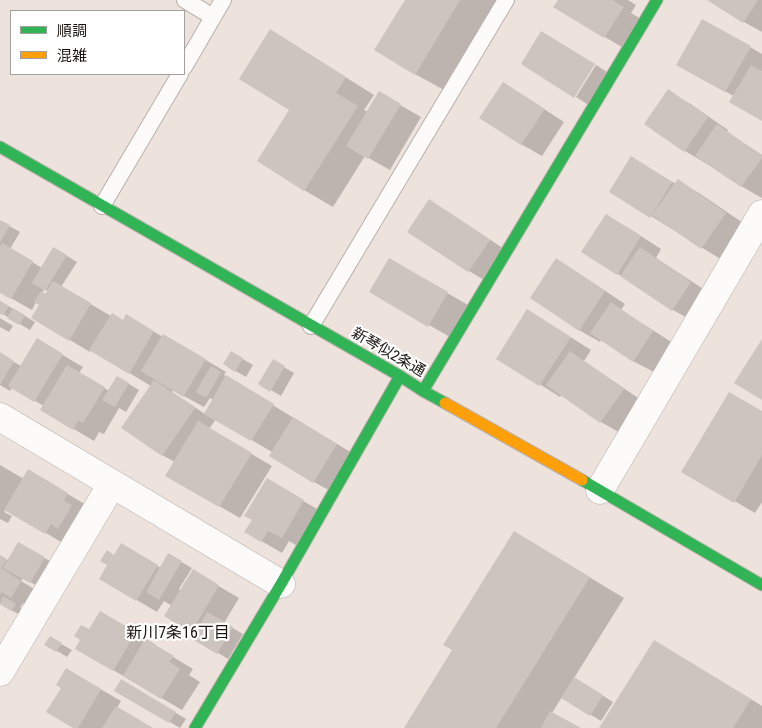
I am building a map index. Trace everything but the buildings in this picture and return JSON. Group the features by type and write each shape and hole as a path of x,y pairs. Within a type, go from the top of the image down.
{"street":[{"path":"423,391 657,0"},
{"name":"新琴似2条通","path":"0,147 400,376 423,391 600,490 762,585"},
{"path":"600,490 762,214"},
{"path":"195,728 281,584 400,376"},
{"path":"0,417 281,584"},
{"path":"0,672 112,484"}],"lane":[{"path":"185,0 213,16"},
{"path":"185,65 223,0"},
{"path":"311,326 506,0"},
{"path":"102,206 179,75"}],"traffic: fast":[{"path":"423,391 657,0"},
{"path":"0,147 445,403"},
{"path":"195,728 281,584 400,376"},
{"path":"582,480 762,585"}],"traffic: slow":[{"path":"445,403 582,480"}],"district":[{"name":"新川7条16丁目","path":"178,634"}]}
